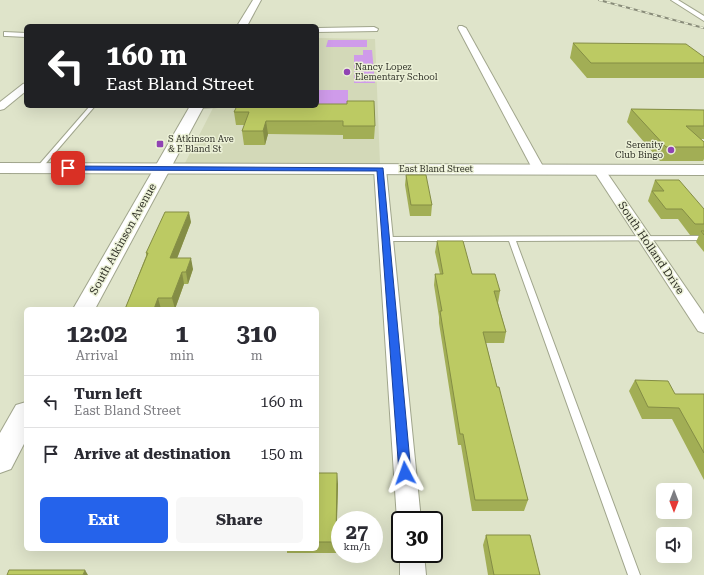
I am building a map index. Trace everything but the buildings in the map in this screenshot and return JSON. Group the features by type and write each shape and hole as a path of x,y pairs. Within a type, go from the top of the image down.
{"main road":[{"path":"243,24 257,0"},
{"name":"South Atkinson Avenue","path":"85,307 196,108"},
{"path":"0,460 24,417"}],"street":[{"path":"674,0 704,18"},
{"path":"462,28 539,170"},
{"path":"319,30 374,29"},
{"path":"7,34 24,35"},
{"path":"0,107 24,88"},
{"name":"East Bland Street","path":"0,168 704,170"},
{"path":"380,169 408,511"},
{"name":"South Holland Drive","path":"599,170 704,327"},
{"path":"412,563 413,575"}],"lane":[{"path":"39,168 91,108"},
{"path":"386,239 704,238"},
{"path":"512,239 634,575"}],"shaded area":[{"name":"Nancy Lopez Elementary School","path":"319,38 375,39 380,164 185,163 213,108 319,108"},
{"path":"328,40 367,40 367,47 326,47"},
{"path":"363,50 372,50 375,83 354,83 354,55 363,55"},
{"path":"319,90 348,90 348,104 334,104 333,110 319,106"}],"railway":[{"path":"599,0 704,28"}],"place":[{"name":"Nancy Lopez Elementary School","path":"347,72"},
{"name":"S Atkinson Ave & E Bland St","path":"160,144"},
{"name":"Serenity Club Bingo","path":"671,150"}],"route":[{"path":"68,168 380,169 405,473"}]}
